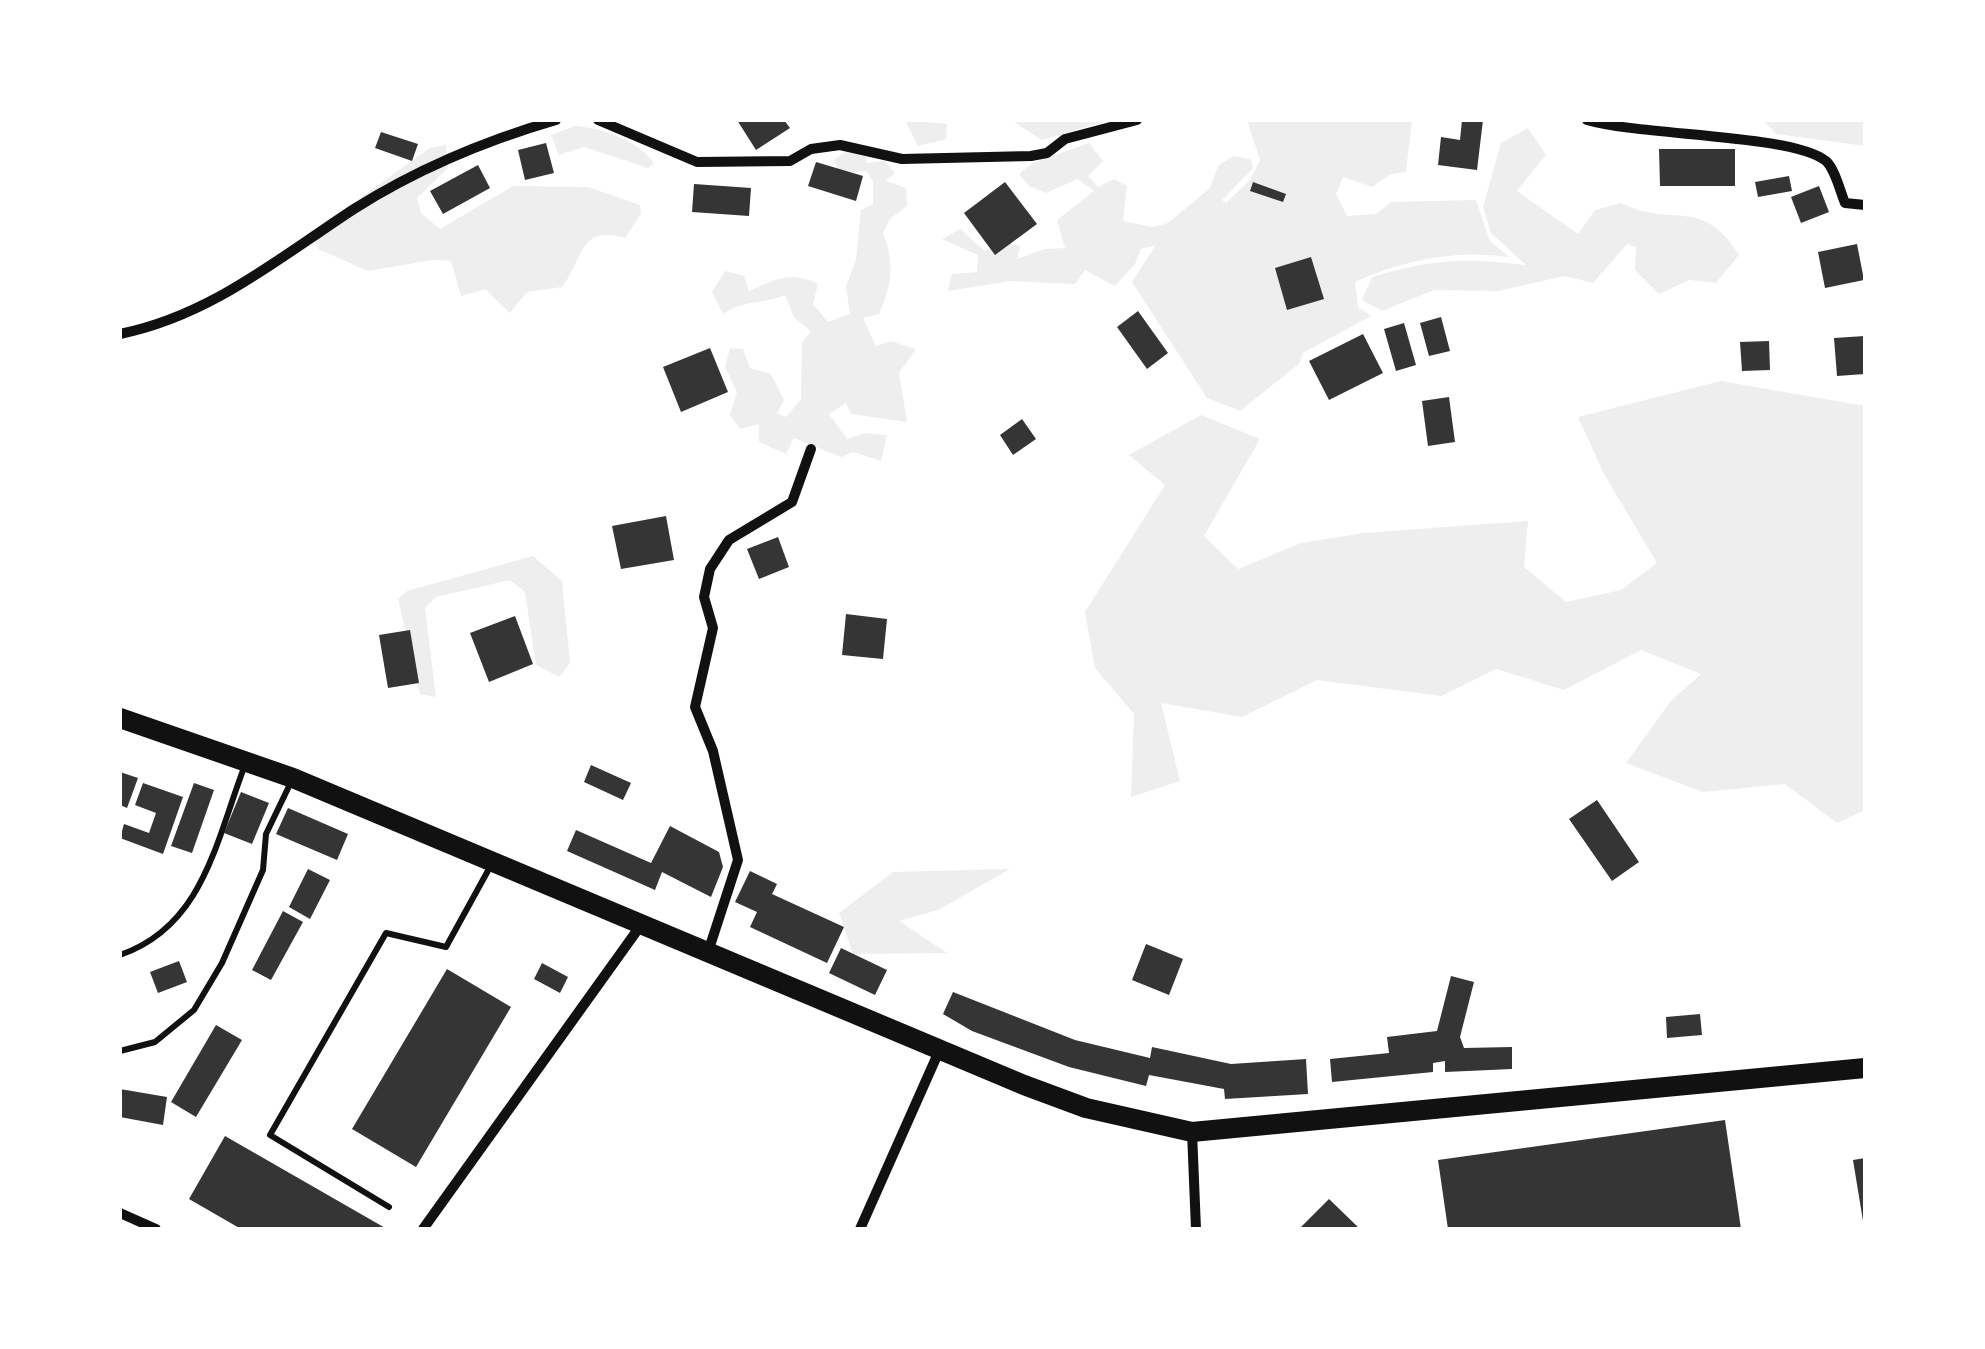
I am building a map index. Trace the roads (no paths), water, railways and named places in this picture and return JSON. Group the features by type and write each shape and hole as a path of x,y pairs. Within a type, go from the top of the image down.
{"highway":[{"path":"120,718 293,778 1086,1108 1192,1132 1865,1068"}],"street":[{"path":"120,334 152,328 194,310 418,171 484,142 556,120"},
{"path":"598,120 697,162 790,161 812,149 840,145 902,159 1031,156 1048,152 1066,139 1138,120"},
{"path":"1587,120 1617,129 1800,147 1828,162 1845,203 1865,205"},
{"path":"708,952 738,860 713,751 695,707 712,628 704,598 710,569 729,540 792,502 811,449"},
{"path":"422,1229 642,924"},
{"path":"860,1229 940,1050"},
{"path":"1192,1132 1196,1229"},
{"path":"120,1212 156,1229"}],"lane":[{"path":"120,954 149,945 175,924 195,896 245,764"},
{"path":"120,1051 155,1042 194,1010 222,963 263,870 266,834 293,778"},
{"path":"389,1207 270,1135 386,933 446,947 494,862"}]}
